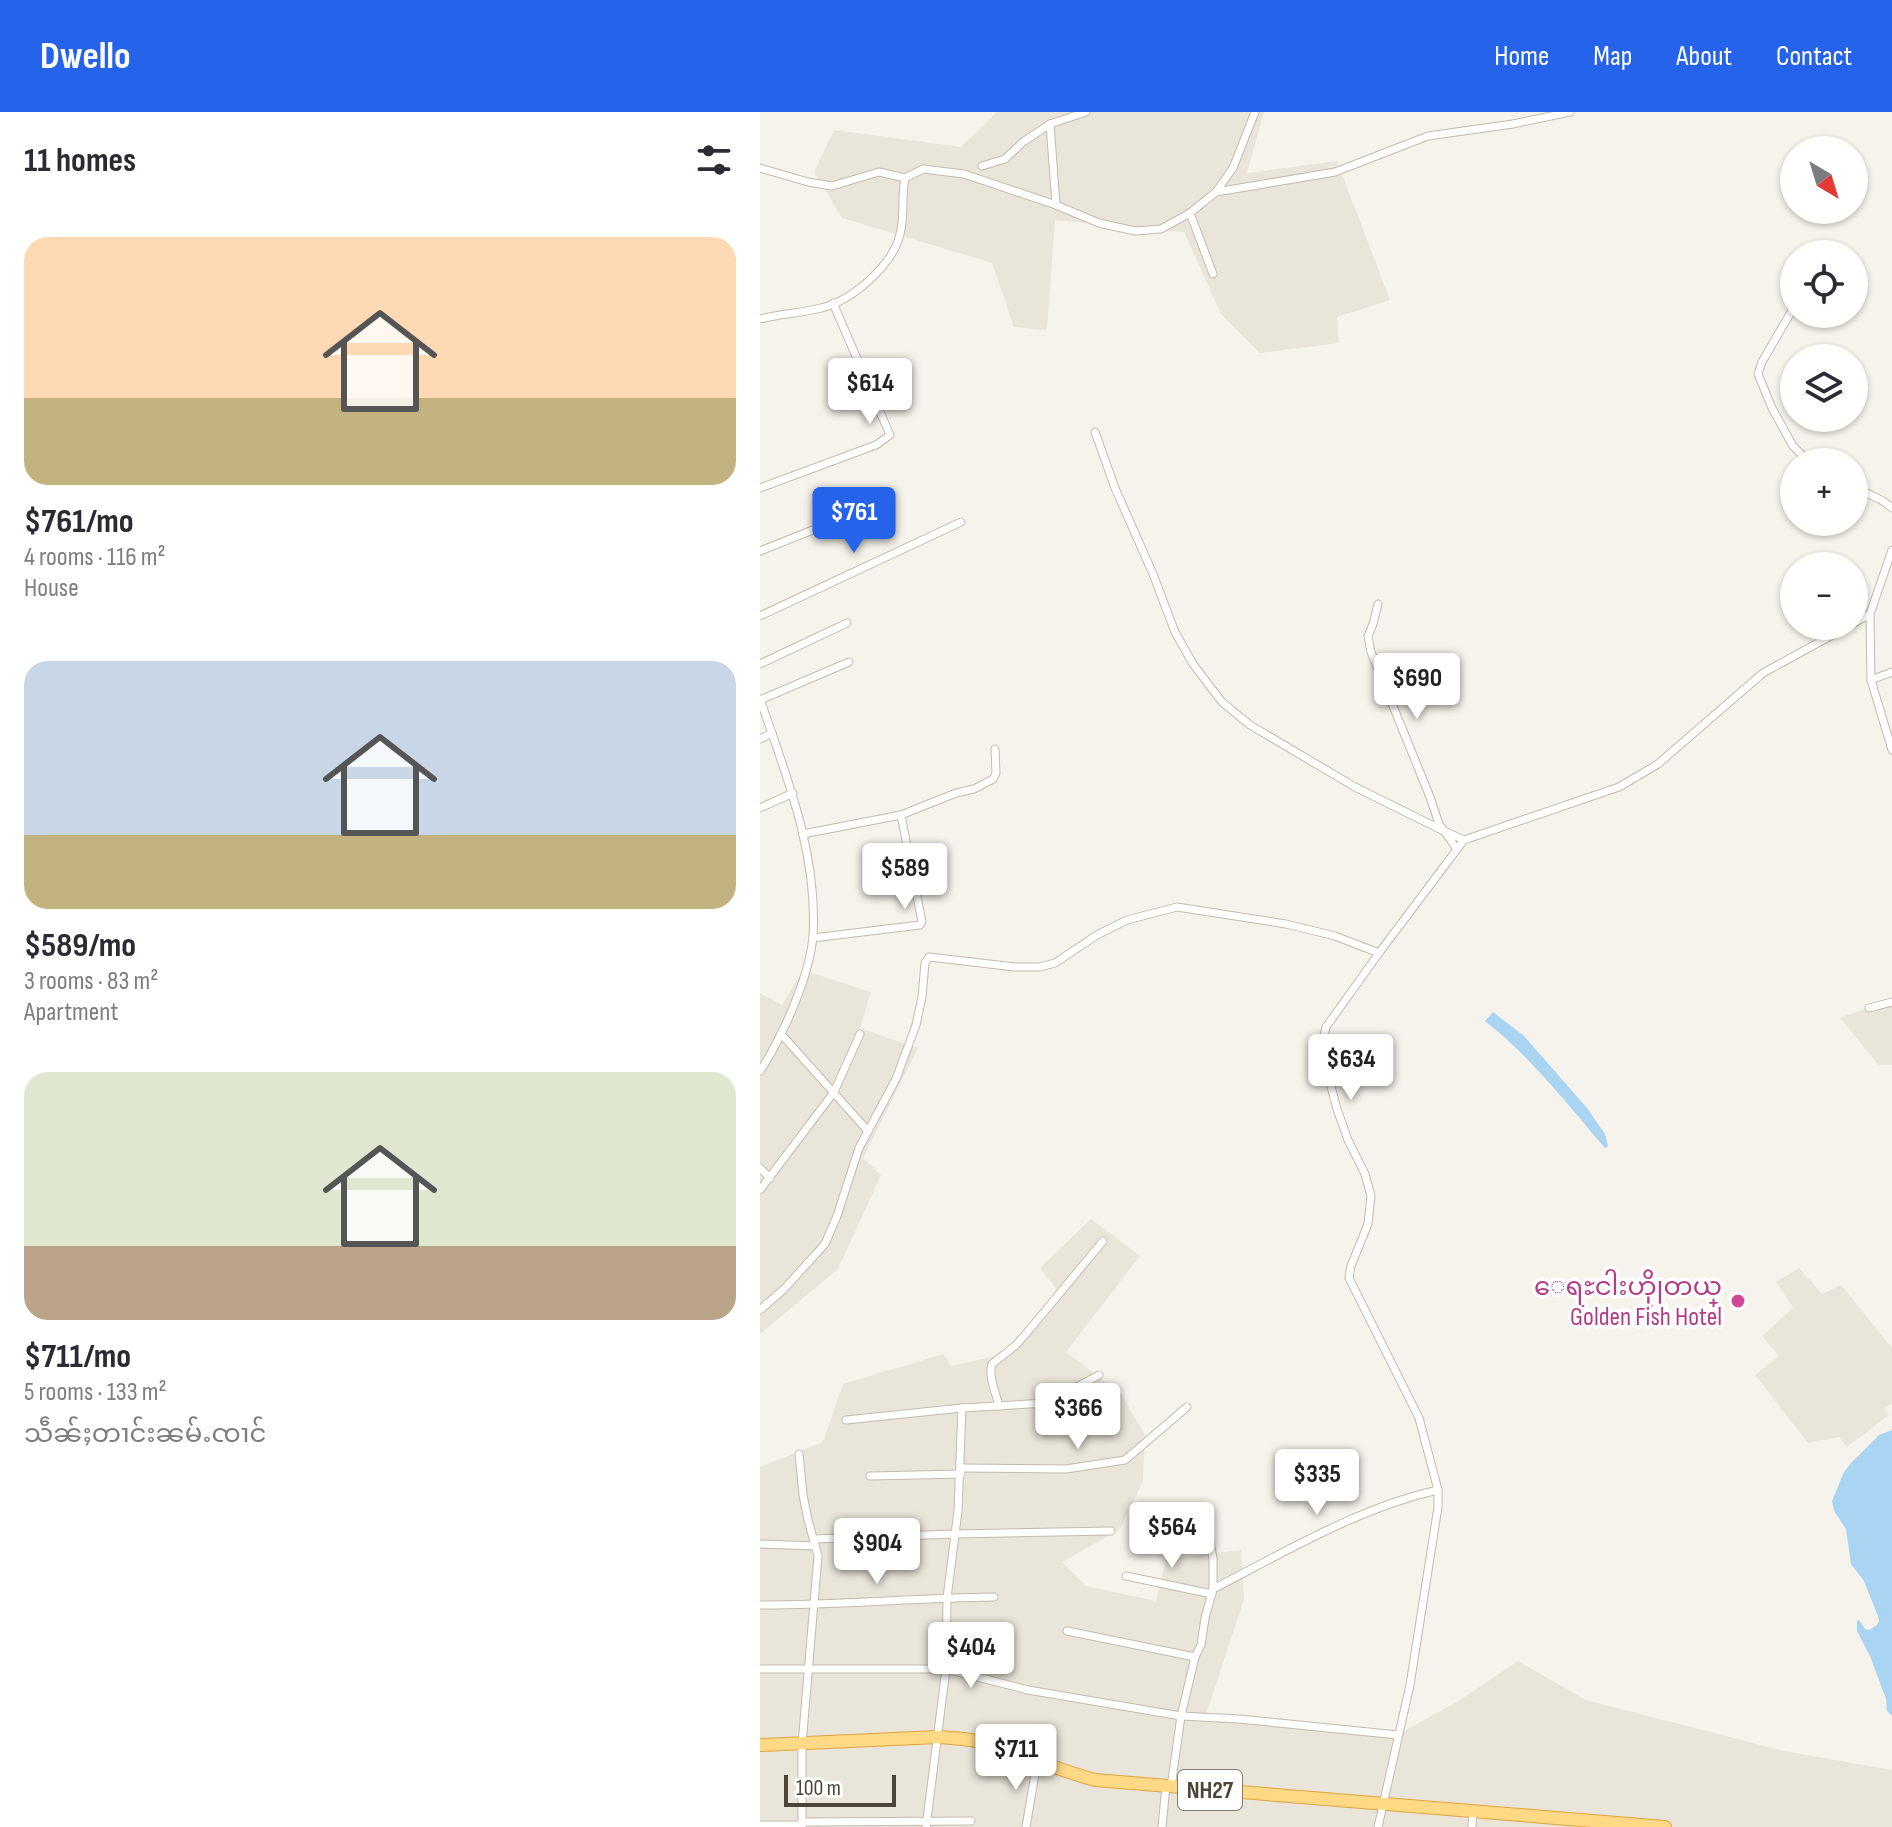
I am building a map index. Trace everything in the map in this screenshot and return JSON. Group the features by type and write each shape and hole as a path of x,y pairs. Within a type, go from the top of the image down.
{"highway":[{"name":"NH27","path":"760,1745 938,1737 962,1739 986,1743 1095,1780 1473,1811 1560,1823 1665,1827"}],"street":[{"path":"982,166 1005,159 1050,124 1086,112"},
{"path":"760,168 832,186 879,172 905,178 923,169 964,174 1099,223 1135,231 1161,229 1190,213 1216,192 1233,168 1255,112"},
{"path":"1216,192 1335,172 1428,136 1570,112"},
{"path":"1050,124 1056,205"},
{"path":"760,319 823,308 848,295 882,270 900,237 905,178"},
{"path":"1190,213 1213,274"},
{"path":"760,488 876,445 890,435 833,303"},
{"path":"1782,328 1758,374 1772,408 1795,448"},
{"path":"1095,432 1175,632 1193,664 1222,702 1250,725 1355,787 1464,840"},
{"path":"1868,494 1892,508"},
{"path":"760,551 858,512"},
{"path":"760,616 961,522"},
{"path":"1892,550 1870,614 1871,680 1892,750"},
{"path":"1378,604 1368,636 1371,652 1439,824 1457,849"},
{"path":"760,664 847,623"},
{"path":"1378,1827 1410,1685 1438,1507 1438,1490 1419,1418 1349,1278 1368,1224 1371,1196 1365,1174 1337,1109 1321,1049 1326,1027 1464,840 1619,787 1658,764 1763,673 1823,640"},
{"path":"760,1071 772,1054 799,994 813,938 812,889 803,834 793,793 760,699 849,662"},
{"path":"1871,680 1892,672"},
{"path":"760,739 772,733"},
{"path":"803,834 901,815 974,789 993,779 996,773 995,749"},
{"path":"760,808 793,793"},
{"path":"813,938 920,925 922,922 901,815"},
{"path":"760,1310 825,1244 859,1148 896,1079 916,1025 925,963 929,957 1040,967 1055,963 1097,935 1127,920 1177,907 1286,924 1335,936 1379,953"},
{"path":"1869,1008 1892,1002"},
{"path":"781,1034 868,1131"},
{"path":"760,1190 834,1092 860,1034"},
{"path":"760,1168 770,1178"},
{"path":"999,1406 990,1368 992,1364 1016,1345 1103,1241"},
{"path":"846,1420 1047,1403 1099,1375"},
{"path":"870,1476 1066,1469 1125,1460 1187,1407"},
{"path":"926,1823 946,1669 947,1598 961,1471 962,1408"},
{"path":"799,1454 803,1495 818,1556 802,1744 802,1825"},
{"path":"1126,1576 1212,1592 1337,1525 1413,1495 1438,1490"},
{"path":"1162,1827 1181,1716 1212,1592 1213,1559 1208,1529"},
{"path":"760,1544 955,1534 1111,1531"},
{"path":"760,1605 994,1597"},
{"path":"1067,1631 1195,1657"},
{"path":"760,1669 946,1669 1028,1690 1181,1716 1398,1735"},
{"path":"1026,1827 1037,1762"},
{"path":"1472,1827 1473,1811"},
{"path":"760,1825 971,1821"}],"shaded area":[{"path":"997,112 1264,112 1247,173 1337,161 1390,300 1337,317 1339,343 1260,353 1221,314 1184,232 1055,220 1047,330 1014,327 992,263 842,218 814,172 834,130 961,147"},
{"path":"803,970 871,992 860,1028 918,1048 863,1158 881,1175 838,1269 760,1334 760,993 782,1005"},
{"path":"1892,999 1892,1065 1879,1065 1840,1018"},
{"path":"1091,1219 1140,1256 1066,1352 1122,1395 1145,1436 1143,1481 1120,1529 1062,1562 1086,1586 1156,1601 1166,1559 1241,1550 1244,1599 1205,1718 1399,1734 1460,1700 1518,1661 1586,1700 1784,1751 1892,1770 1892,1827 760,1827 760,1467 823,1442 843,1384 943,1354 951,1366 1014,1352 1061,1295 1040,1268"},
{"path":"1799,1268 1822,1294 1841,1285 1892,1348 1892,1403 1885,1409 1889,1415 1847,1447 1839,1437 1808,1443 1755,1375 1779,1356 1762,1336 1793,1308 1776,1282"}],"water":[{"path":"1493,1012 1524,1036 1587,1108 1605,1134 1608,1146 1605,1148 1533,1065 1485,1021"},
{"path":"1892,1430 1892,1716 1887,1711 1886,1699 1870,1656 1857,1631 1857,1621 1869,1630 1877,1625 1878,1616 1864,1581 1851,1564 1846,1529 1834,1511 1832,1501 1851,1463 1879,1435"}],"place":[{"name":"ေရႊငါးဟိုုတယ္ Golden Fish Hotel","path":"1738,1301"}]}
